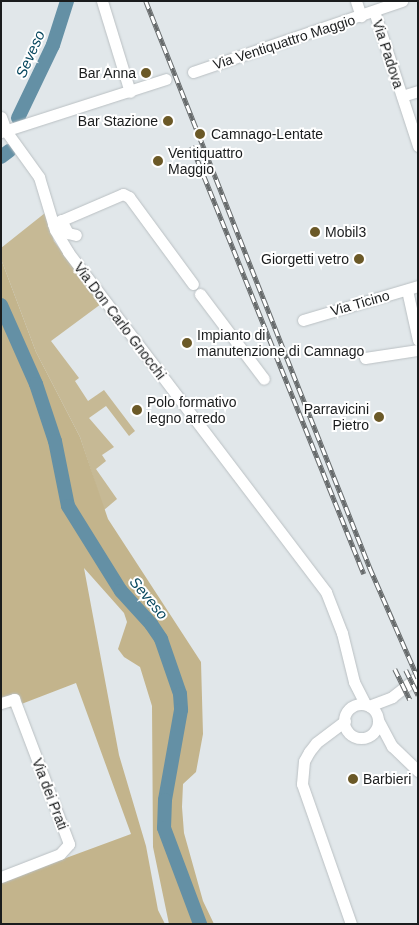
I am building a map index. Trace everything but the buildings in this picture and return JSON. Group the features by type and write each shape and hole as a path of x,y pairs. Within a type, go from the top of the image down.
{"street":[{"path":"102,1 130,92"},
{"path":"356,1 361,16"},
{"name":"Via Ventiquattro Maggio","path":"194,72 402,1"},
{"name":"Via Padova","path":"374,11 416,132 418,146"},
{"path":"4,132 166,79"},
{"name":"Via Padova","path":"402,96 418,91"},
{"name":"Via Don Carlo Gnocchi","path":"1,117 4,132 39,177 68,252 326,592 342,633 354,682"},
{"path":"76,236 68,233 57,222 117,196 129,197 193,284"},
{"path":"413,288 418,340"},
{"name":"Via Ticino","path":"303,320 413,288"},
{"path":"200,294 264,380"},
{"path":"365,358 418,350"},
{"path":"350,708 368,705 392,697 418,677"},
{"path":"354,682 378,719 392,746 418,770"},
{"path":"352,924 302,784 304,761 316,743 345,721 350,708 354,682"},
{"path":"358,737 375,730 378,719 392,697"},
{"name":"Via dei Prati","path":"1,704 14,699 69,844 60,854 1,877"},
{"path":"345,721 348,730 358,737"},
{"path":"326,737 358,737 392,746"}],"shaded area":[{"path":"45,213 54,241 101,304 51,341 79,378 75,381 88,401 104,390 135,431 129,436 106,406 89,418 114,447 102,455 106,461 96,469 117,499 104,510 80,437 36,352 1,259 1,248"},
{"path":"1,259 36,352 80,437 108,519 201,662 203,734 196,772 183,784 182,807 184,833 203,901 214,924 169,924 153,847 152,706 140,667 124,657 118,649 127,622 124,613 84,568 119,755 146,846 158,910 165,924 1,924 1,882 131,834 76,683 11,708 1,704"}],"waterway":[{"name":"Seveso","path":"18,118 53,45 67,1"},
{"name":"Seveso","path":"1,157 9,151"},
{"name":"Seveso","path":"1,305 36,384 55,441 68,506 121,591 151,624 161,639 180,694 181,710 165,800 164,828 200,924"}],"railway":[{"path":"146,1 370,568 418,678"},
{"path":"192,146 364,574"},
{"path":"395,669 410,700"},
{"path":"406,670 418,695"}],"place":[{"name":"Bar Anna","path":"146,73"},
{"name":"Bar Stazione","path":"168,121"},
{"name":"Camnago-Lentate","path":"200,134"},
{"name":"Ventiquattro Maggio","path":"158,161"},
{"name":"Mobil3","path":"315,232"},
{"name":"Giorgetti vetro","path":"359,259"},
{"name":"Impianto di manutenzione di Camnago","path":"187,343"},
{"name":"Polo formativo legno arredo","path":"137,410"},
{"name":"Parravicini Pietro","path":"379,417"},
{"name":"Barbieri","path":"353,779"}]}
